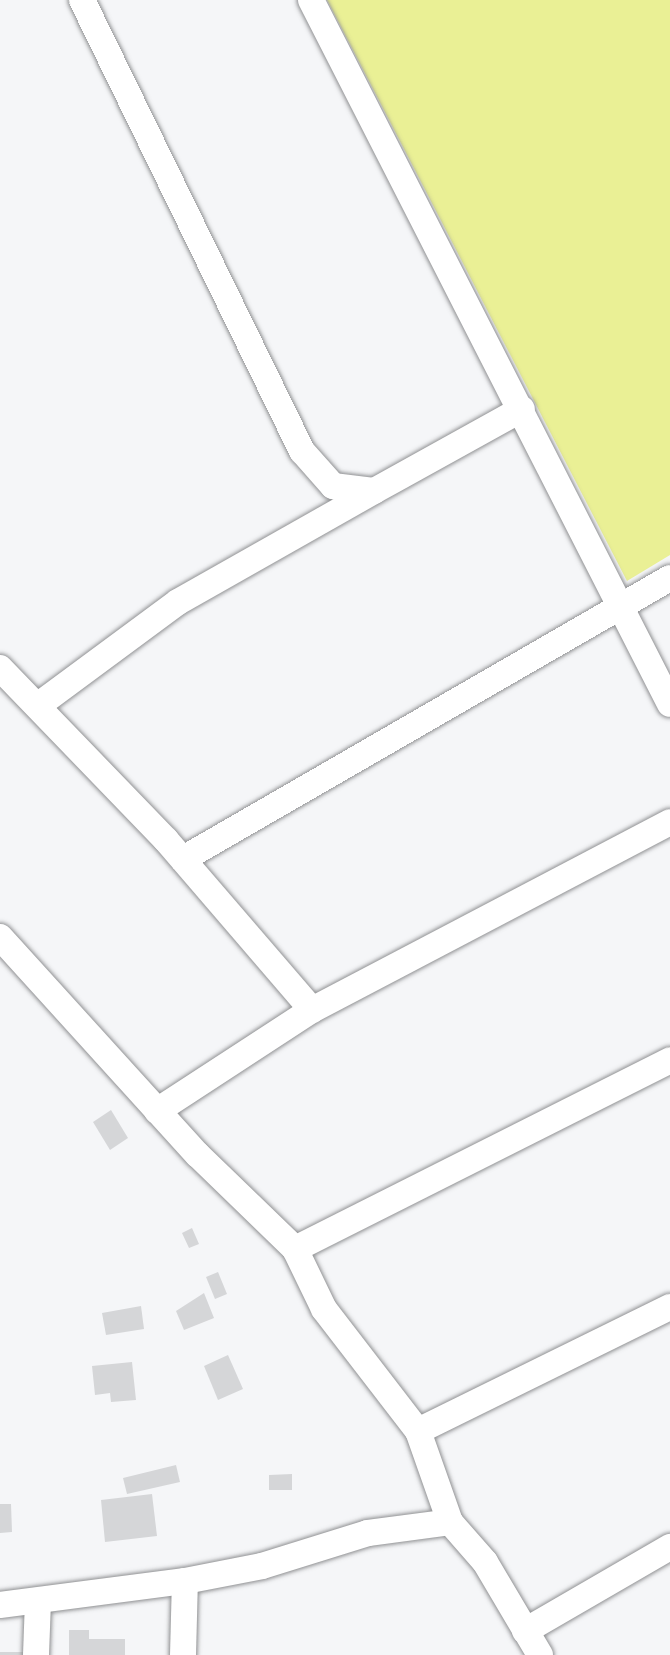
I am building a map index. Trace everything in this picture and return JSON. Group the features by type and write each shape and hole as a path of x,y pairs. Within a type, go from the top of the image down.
{"street":[{"path":"82,0 302,451 333,486 374,491"},
{"path":"311,0 522,409 617,604 670,704"},
{"path":"40,704 178,602 522,409"},
{"path":"183,859 617,604 670,578"},
{"path":"0,668 40,704 183,859 312,1010"},
{"path":"157,1111 312,1010 670,822"},
{"path":"0,937 157,1111 295,1249 324,1309 418,1431 450,1522 485,1562 540,1655"},
{"path":"295,1249 670,1060"},
{"path":"418,1431 670,1307"},
{"path":"0,1605 185,1580 262,1566 368,1533 450,1522"},
{"path":"526,1631 670,1546"},
{"path":"183,1655 185,1580"},
{"path":"36,1655 38,1601"}],"green space":[{"path":"327,0 670,0 670,555 627,581"}],"building":[{"path":"111,1110 128,1138 110,1150 93,1122"},
{"path":"192,1228 199,1244 189,1248 182,1233"},
{"path":"218,1272 227,1294 215,1299 206,1277"},
{"path":"204,1293 214,1318 184,1330 176,1311"},
{"path":"141,1306 144,1329 106,1335 102,1313"},
{"path":"228,1355 243,1389 218,1400 204,1366"},
{"path":"132,1362 136,1400 111,1402 110,1393 95,1395 92,1366"},
{"path":"176,1465 180,1482 127,1494 123,1478"},
{"path":"292,1474 292,1490 269,1490 269,1475"},
{"path":"152,1494 157,1536 105,1542 101,1500"},
{"path":"0,1504 11,1504 12,1532 0,1533"},
{"path":"69,1630 89,1630 89,1639 125,1639 125,1655 69,1655"},
{"path":"0,1652 30,1652 30,1655 0,1655"}]}
